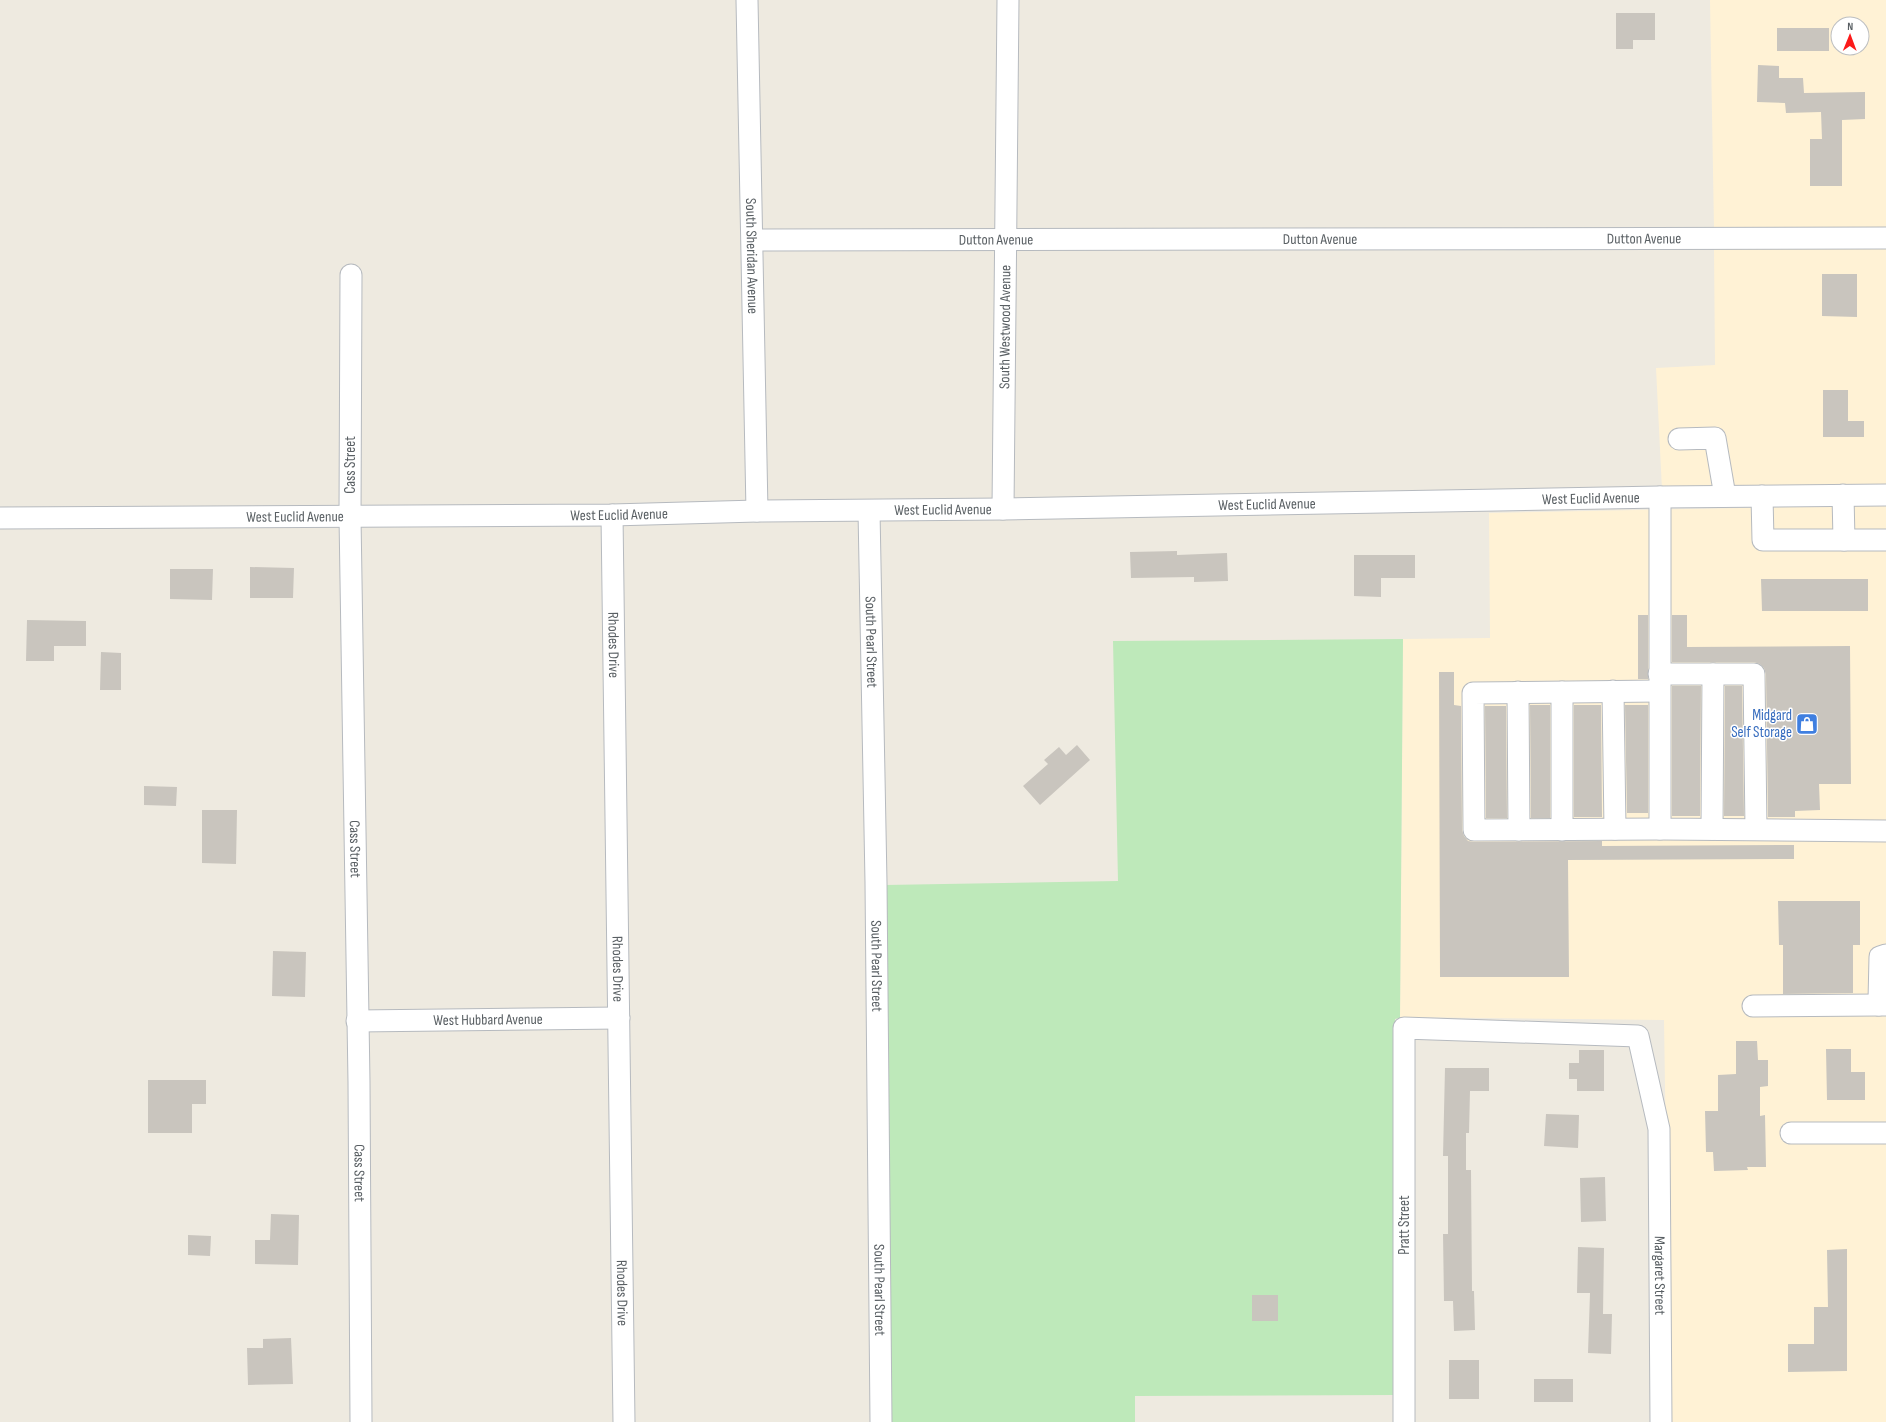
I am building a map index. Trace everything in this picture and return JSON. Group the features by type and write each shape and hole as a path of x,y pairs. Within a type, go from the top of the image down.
{"street":[{"name":"South Sheridan Avenue","path":"748,0 758,511"},
{"name":"South Westwood Avenue","path":"1003,509 1008,0"},
{"name":"Dutton Avenue","path":"753,240 1886,238"},
{"name":"Cass Street","path":"351,275 350,517 359,1082 361,1422"},
{"path":"1679,440 1715,438 1725,496"},
{"path":"1843,495 1844,540"},
{"name":"West Euclid Avenue","path":"0,518 612,515 758,511 869,511 1660,497 1886,495"},
{"path":"1762,496 1763,540 1886,540"},
{"path":"1660,497 1660,829"},
{"name":"South Pearl Street","path":"869,511 876,890 880,1422"},
{"name":"Rhodes Drive","path":"612,515 624,1422"},
{"path":"1712,829 1713,674"},
{"path":"1756,829 1754,674 1713,674 1613,691 1473,693 1474,830 1756,829 1886,831"},
{"path":"1613,691 1615,829"},
{"path":"1518,692 1519,830"},
{"path":"1562,692 1562,830"},
{"path":"1753,1006 1883,1005 1880,957 1886,955"},
{"name":"West Hubbard Avenue","path":"357,1022 619,1018"},
{"name":"Margaret Street","path":"1404,1028 1638,1036 1659,1129 1661,1422"},
{"name":"Pratt Street","path":"1404,1028 1404,1422"},
{"path":"1791,1133 1886,1133"}],"shaded area":[{"path":"1710,0 1886,0 1886,228 1714,228"},
{"path":"1714,248 1886,248 1886,486 1662,490 1656,368 1715,365"},
{"path":"1886,505 1886,1422 1670,1422 1664,1020 1400,1017 1403,639 1490,638 1489,513"}],"green space":[{"path":"1403,639 1400,1018 1395,1019 1395,1395 1135,1396 1135,1422 889,1422 885,885 1118,881 1113,641"}],"building":[{"path":"1616,13 1655,13 1655,40 1633,40 1633,49 1616,49"},
{"path":"1777,28 1829,28 1829,51 1777,51"},
{"path":"1758,65 1779,66 1779,78 1803,78 1804,93 1865,92 1865,119 1842,120 1842,186 1810,186 1810,139 1822,139 1821,112 1786,113 1785,103 1757,102"},
{"path":"1822,274 1857,274 1857,317 1822,316"},
{"path":"1823,390 1848,390 1848,421 1864,421 1864,437 1823,437"},
{"path":"1177,551 1177,555 1227,553 1228,581 1194,582 1194,577 1131,578 1130,552"},
{"path":"1354,555 1415,555 1415,578 1381,578 1381,597 1354,596"},
{"path":"250,567 294,568 293,598 250,598"},
{"path":"170,569 213,569 212,600 170,599"},
{"path":"1761,579 1868,579 1868,611 1762,611"},
{"path":"1638,615 1648,615 1648,679 1638,679"},
{"name":"Midgard Self Storage","path":"1672,615 1687,615 1687,647 1850,646 1851,784 1819,784 1820,810 1795,811 1795,817 1768,817 1766,674 1764,668 1760,664 1754,662 1672,662"},
{"path":"27,620 86,621 86,646 54,646 54,661 26,661"},
{"path":"101,652 121,653 121,690 100,690"},
{"path":"1439,672 1454,672 1454,705 1461,706 1462,830 1468,841 1602,841 1602,846 1794,845 1794,859 1568,860 1569,977 1440,977"},
{"path":"1672,686 1701,686 1700,816 1672,816"},
{"path":"1725,686 1742,686 1744,816 1724,816"},
{"path":"1530,705 1550,705 1550,818 1531,818"},
{"path":"1574,705 1601,705 1602,817 1574,817"},
{"path":"1625,705 1648,705 1648,813 1627,813"},
{"path":"1485,706 1506,706 1507,818 1486,818"},
{"path":"1077,745 1090,760 1040,805 1023,786 1048,764 1044,760 1059,747 1066,755"},
{"path":"144,786 177,787 176,806 144,805"},
{"path":"202,810 237,810 236,864 202,863"},
{"path":"1778,901 1860,901 1860,945 1853,945 1853,993 1783,994 1783,945 1779,945"},
{"path":"273,951 306,952 305,997 272,996"},
{"path":"1736,1041 1757,1041 1758,1060 1768,1060 1768,1086 1760,1087 1760,1116 1765,1115 1766,1167 1747,1167 1748,1170 1714,1171 1713,1152 1706,1152 1705,1111 1718,1111 1718,1075 1736,1074"},
{"path":"1826,1049 1851,1049 1851,1072 1865,1072 1865,1100 1827,1100"},
{"path":"1579,1050 1604,1050 1604,1091 1577,1091 1577,1079 1569,1079 1569,1063 1579,1063"},
{"path":"1445,1068 1489,1068 1489,1091 1470,1091 1469,1133 1466,1133 1466,1170 1471,1170 1472,1291 1474,1291 1475,1330 1454,1331 1453,1301 1444,1301 1443,1234 1448,1234 1448,1156 1443,1156"},
{"path":"148,1080 206,1080 206,1104 192,1104 192,1133 148,1133"},
{"path":"1546,1114 1579,1115 1578,1148 1544,1146"},
{"path":"1605,1177 1606,1221 1581,1222 1580,1178"},
{"path":"271,1214 299,1215 298,1265 255,1264 255,1240 270,1240"},
{"path":"188,1235 211,1236 210,1256 188,1255"},
{"path":"1578,1247 1604,1248 1603,1314 1612,1314 1611,1354 1588,1353 1590,1293 1577,1293"},
{"path":"1847,1249 1847,1371 1788,1372 1788,1344 1814,1344 1814,1307 1828,1307 1827,1250"},
{"path":"1252,1295 1278,1295 1278,1321 1252,1321"},
{"path":"291,1338 293,1384 248,1385 247,1348 263,1348 263,1339"},
{"path":"1449,1360 1479,1360 1479,1399 1449,1399"},
{"path":"1534,1379 1573,1379 1573,1402 1534,1402"}],"place":[{"name":"Midgard Self Storage","path":"1807,724"}]}
